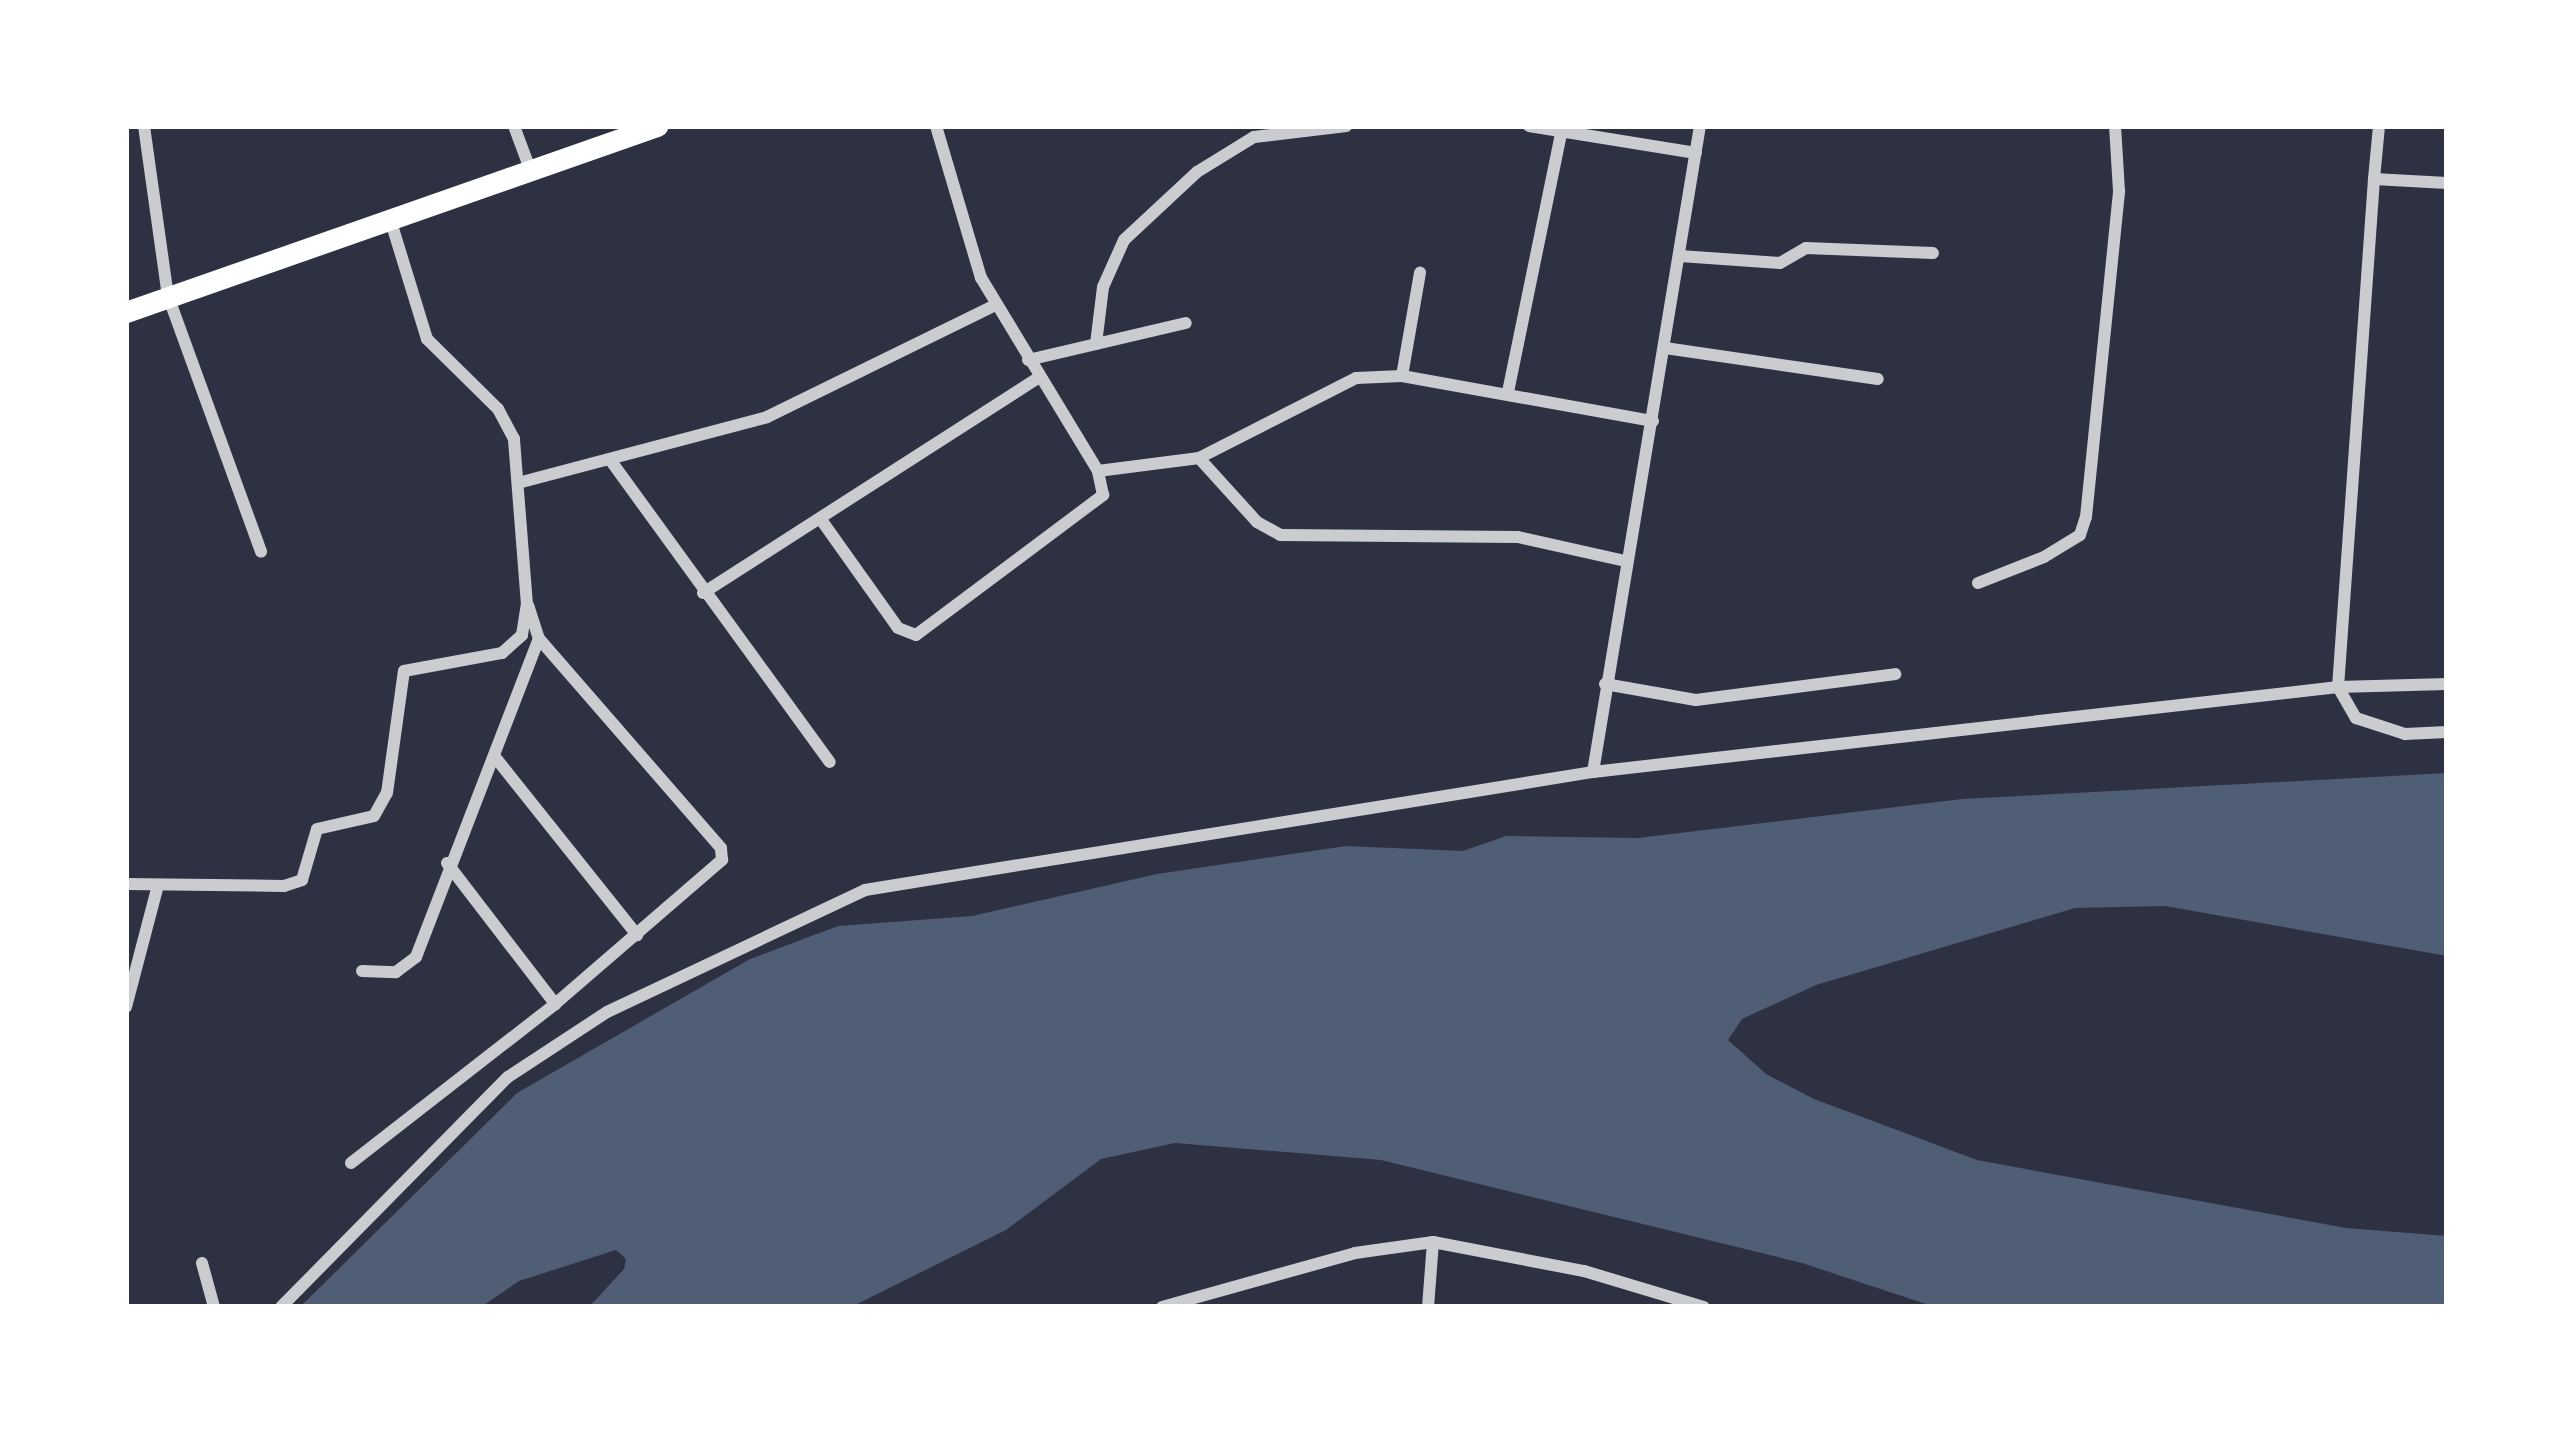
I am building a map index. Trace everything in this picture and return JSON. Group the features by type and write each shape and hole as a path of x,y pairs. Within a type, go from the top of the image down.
{"main road":[{"path":"126,312 656,126"}],"street":[{"path":"144,126 168,296 261,552"},
{"path":"514,126 530,169"},
{"path":"822,521 898,628 916,635 1095,506 1103,495 1099,471 994,306 936,126"},
{"path":"1096,344 1103,287 1132,230 1210,163 1277,132 1346,126"},
{"path":"1529,126 1696,153"},
{"path":"1593,772 1700,126"},
{"path":"1978,584 2065,544 2086,518 2119,191 2115,126"},
{"path":"2379,126 2338,687 2356,718 2405,734 2447,732"},
{"path":"1508,392 1562,129"},
{"path":"2374,179 2447,183"},
{"path":"351,1163 713,874 721,848 539,639 527,605 509,423 427,339 390,219"},
{"path":"1680,256 1780,263 1806,248 1933,254"},
{"path":"1402,376 1420,273"},
{"path":"518,483 767,417 994,306"},
{"path":"1028,360 1186,323"},
{"path":"1665,348 1878,380"},
{"path":"1099,471 1199,458 1344,381 1402,376 1653,422"},
{"path":"703,593 822,521 1038,377"},
{"path":"1199,458 1257,523 1280,536 1518,537 1625,561"},
{"path":"611,461 830,762"},
{"path":"126,884 302,880 317,829 374,815 387,793 404,671 508,650 521,635 527,605"},
{"path":"362,971 396,972 412,963 447,863 495,757 539,639"},
{"path":"1605,684 1696,700 1895,674"},
{"path":"281,1307 508,1077 607,1012 817,906 892,882 1593,772 2338,687 2447,684"},
{"path":"495,757 637,935"},
{"path":"447,863 555,1004"},
{"path":"126,1007 158,885"},
{"path":"1428,1307 1433,1242"},
{"path":"1162,1307 1355,1253 1433,1242 1584,1271 1704,1307"},
{"path":"202,1263 214,1307"}],"water":[{"path":"2447,773 2447,956 2165,906 2075,908 1816,985 1742,1019 1728,1040 1766,1074 1814,1099 1977,1160 2346,1228 2447,1236 2447,1307 1935,1307 1802,1263 1381,1160 1175,1143 1101,1159 1006,1230 851,1307 589,1307 624,1269 626,1259 616,1250 519,1281 481,1307 300,1307 517,1093 750,959 838,926 972,916 1157,874 1346,846 1463,851 1506,836 1638,838 1962,799"}]}
